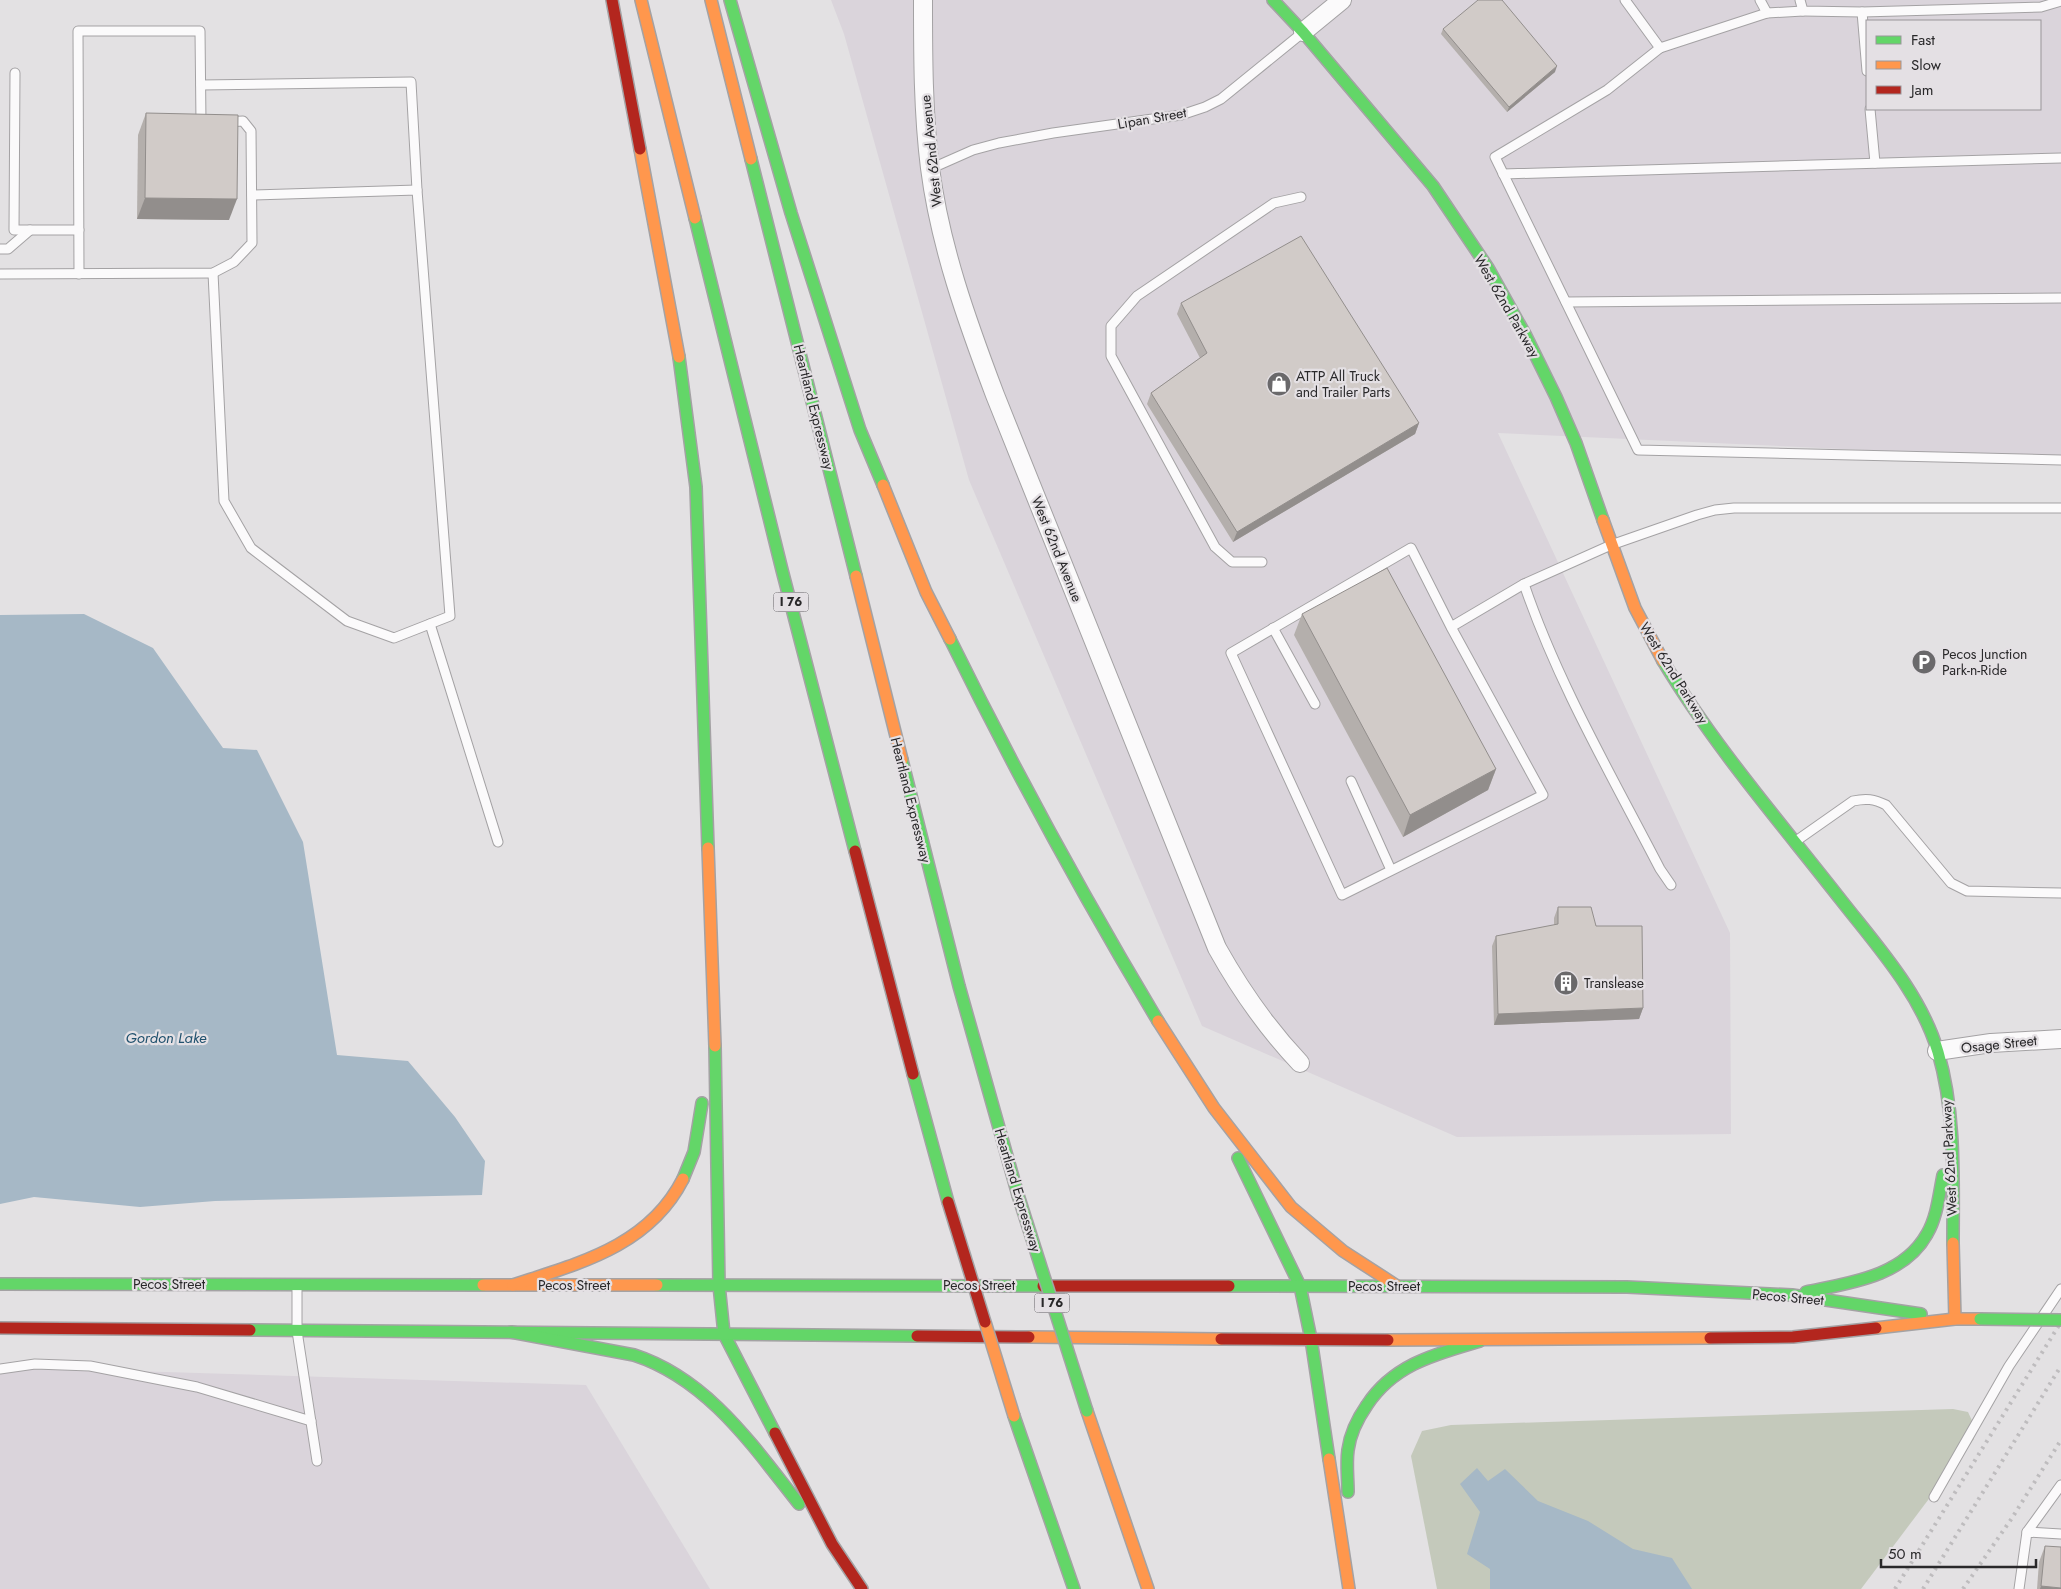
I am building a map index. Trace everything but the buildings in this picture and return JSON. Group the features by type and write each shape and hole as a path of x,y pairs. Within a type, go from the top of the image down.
{"main road":[{"path":"612,0 675,330 696,487 714,1010 719,1284 724,1334 832,1544"},
{"name":"I 76","path":"641,0 782,570 810,673 887,982 948,1202 1014,1416 1074,1589"},
{"name":"Heartland Expressway","path":"711,0 959,986 1018,1194 1086,1412 1148,1589"},
{"path":"730,0 791,212 860,430 926,592 998,734 1110,941 1169,1039 1214,1108 1291,1207 1343,1251 1397,1286"},
{"name":"West 62nd Parkway","path":"1273,0 1303,32 1433,186 1488,268 1526,336 1556,397 1576,443 1635,608 1656,649 1674,679 1728,755 1888,958 1908,989 1938,1051 1948,1102 1951,1141 1955,1319"},
{"path":"513,1284 600,1255 628,1241 649,1224 669,1202 690,1166 698,1137 714,1010"},
{"path":"1214,1108 1300,1286 1311,1339 1349,1589"},
{"path":"1792,1295 1862,1280 1903,1261 1916,1250 1926,1236 1933,1220 1951,1141"},
{"name":"Pecos Street","path":"0,1284 1627,1287 1792,1295 1955,1319"},
{"name":"Pecos Street","path":"0,1328 1480,1341 1792,1337 1955,1319 2061,1320"},
{"path":"511,1332 623,1352 652,1362 689,1382 728,1418 832,1544 862,1589"},
{"path":"1346,1568 1348,1448 1358,1419 1373,1397 1400,1370 1414,1362 1480,1341"}],"street":[{"name":"West 62nd Avenue","path":"923,0 923,66 930,169 948,254 967,320 1217,948 1254,1009 1277,1038 1300,1062"},
{"name":"Lipan Street","path":"1303,32 1342,0"},
{"name":"Osage Street","path":"1938,1051 1991,1043 2052,1039"}],"lane":[{"path":"1625,0 1660,48"},
{"path":"1760,0 1767,13"},
{"path":"1800,0 1803,11"},
{"path":"2061,1 2041,6 1767,13 1660,48 1607,90 1495,157 1638,450 2061,460"},
{"path":"1862,12 1866,59"},
{"path":"0,274 79,274 213,273 234,262 252,243 251,131 243,121 201,123 200,31 78,31 79,274"},
{"name":"Lipan Street","path":"930,169 973,150 999,143 1053,133 1162,118 1204,107 1222,99 1303,32"},
{"path":"15,72 14,230 79,230"},
{"path":"201,85 411,82 417,190 450,616 394,638 347,621 251,548 224,501 213,273"},
{"path":"1870,110 1875,163"},
{"path":"1503,174 2061,158"},
{"path":"252,196 417,190"},
{"path":"1262,562 1232,562 1215,546 1111,356 1111,326 1137,296 1153,285 1274,203 1301,197"},
{"path":"0,249 8,250 30,230"},
{"path":"1566,302 2061,298"},
{"path":"1451,627 1524,584 1611,545 1715,510 1734,508 2061,508"},
{"path":"1411,548 1451,627 1543,794 1342,895 1231,654 1411,548"},
{"path":"1524,584 1560,674 1655,860 1671,885"},
{"path":"430,624 498,842"},
{"path":"1273,628 1315,704"},
{"path":"1351,781 1391,870"},
{"path":"1796,841 1853,801 1864,798 1876,800 1886,806 1951,883 1968,891 2061,893"},
{"path":"297,1284 297,1331 317,1461"},
{"path":"1934,1497 2009,1366 2061,1289"},
{"path":"0,1369 35,1364 90,1366 197,1387 311,1421"},
{"path":"2019,1589 2026,1532 2061,1485"},
{"path":"2026,1532 2061,1534"}],"shaded area":[{"path":"831,0 2061,0 2061,459 1498,433 1730,933 1731,1134 1457,1137 1202,1026 969,480 844,34"},
{"path":"0,1367 586,1385 710,1589 0,1589"},
{"path":"1953,1409 1968,1412 1974,1425 1974,1439 1861,1589 1437,1589 1411,1456 1422,1431 1451,1425"}],"water":[{"name":"Gordon Lake","path":"84,614 153,648 223,748 257,750 303,842 337,1055 408,1061 455,1117 485,1161 482,1195 215,1201 140,1207 34,1197 0,1204 0,615"},
{"path":"1477,1468 1488,1481 1505,1469 1538,1501 1588,1521 1633,1549 1672,1558 1692,1589 1490,1589 1490,1569 1467,1554 1480,1512 1460,1484"}],"railway":[{"path":"1895,1589 2061,1322"},
{"path":"1923,1589 2061,1366"},
{"path":"1963,1589 2012,1518 2061,1440"}],"traffic: fast":[{"path":"730,0 791,213 860,430 883,485"},
{"path":"1273,0 1303,32 1433,186 1488,268 1526,336 1556,397 1576,443 1603,520"},
{"path":"751,159 856,576"},
{"path":"695,218 782,570 855,851"},
{"path":"679,357 696,487 708,848"},
{"path":"950,639 1050,832 1158,1021"},
{"path":"1663,661 1726,753 1771,813 1883,953 1921,1010 1938,1052 1948,1099 1953,1171 1953,1243"},
{"path":"902,760 959,986 1018,1195"},
{"path":"715,1046 719,1285 724,1334 775,1433"},
{"path":"913,1074 948,1202"},
{"path":"683,1179 694,1152 702,1103"},
{"path":"1238,1158 1300,1286 1311,1339 1329,1459"},
{"path":"1806,1292 1874,1276 1904,1260 1917,1248 1927,1234 1937,1206 1943,1175"},
{"path":"1018,1195 1087,1411"},
{"path":"0,1284 483,1285"},
{"path":"657,1285 1043,1286"},
{"path":"1229,1286 1627,1287 1792,1295 1921,1314"},
{"path":"1980,1319 2061,1320"},
{"path":"250,1330 917,1336"},
{"path":"511,1332 634,1355 660,1366 685,1380 707,1397 727,1417 799,1504"},
{"path":"1348,1492 1347,1460 1351,1438 1361,1415 1378,1391 1403,1370 1417,1362 1480,1341"},
{"path":"1014,1416 1074,1589"}],"traffic: slow":[{"path":"641,0 695,218"},
{"path":"711,0 751,159"},
{"path":"640,149 679,357"},
{"path":"883,485 926,592 950,639"},
{"path":"1603,520 1635,608 1663,661"},
{"path":"856,576 902,760"},
{"path":"708,848 715,1046"},
{"path":"1158,1021 1214,1108 1291,1207 1343,1251 1397,1286"},
{"path":"513,1285 563,1269 610,1249 632,1236 652,1221 669,1202 683,1179"},
{"path":"1953,1243 1955,1319"},
{"path":"483,1285 657,1285"},
{"path":"1876,1328 1955,1319 1980,1319"},
{"path":"985,1322 1014,1416"},
{"path":"1029,1337 1221,1339"},
{"path":"1388,1340 1710,1338"},
{"path":"1087,1411 1148,1589"},
{"path":"1329,1459 1349,1589"}],"traffic: jam":[{"path":"612,0 640,149"},
{"path":"855,851 913,1074"},
{"path":"948,1202 985,1322"},
{"path":"1043,1286 1229,1286"},
{"path":"0,1328 250,1330"},
{"path":"1710,1338 1793,1337 1876,1328"},
{"path":"917,1336 1029,1337"},
{"path":"1221,1339 1388,1340"},
{"path":"775,1433 832,1544 862,1589"}],"place":[{"name":"ATTP All Truck and Trailer Parts","path":"1279,384"},
{"name":"Pecos Junction Park-n-Ride","path":"1924,662"},
{"name":"Translease","path":"1566,983"}]}
